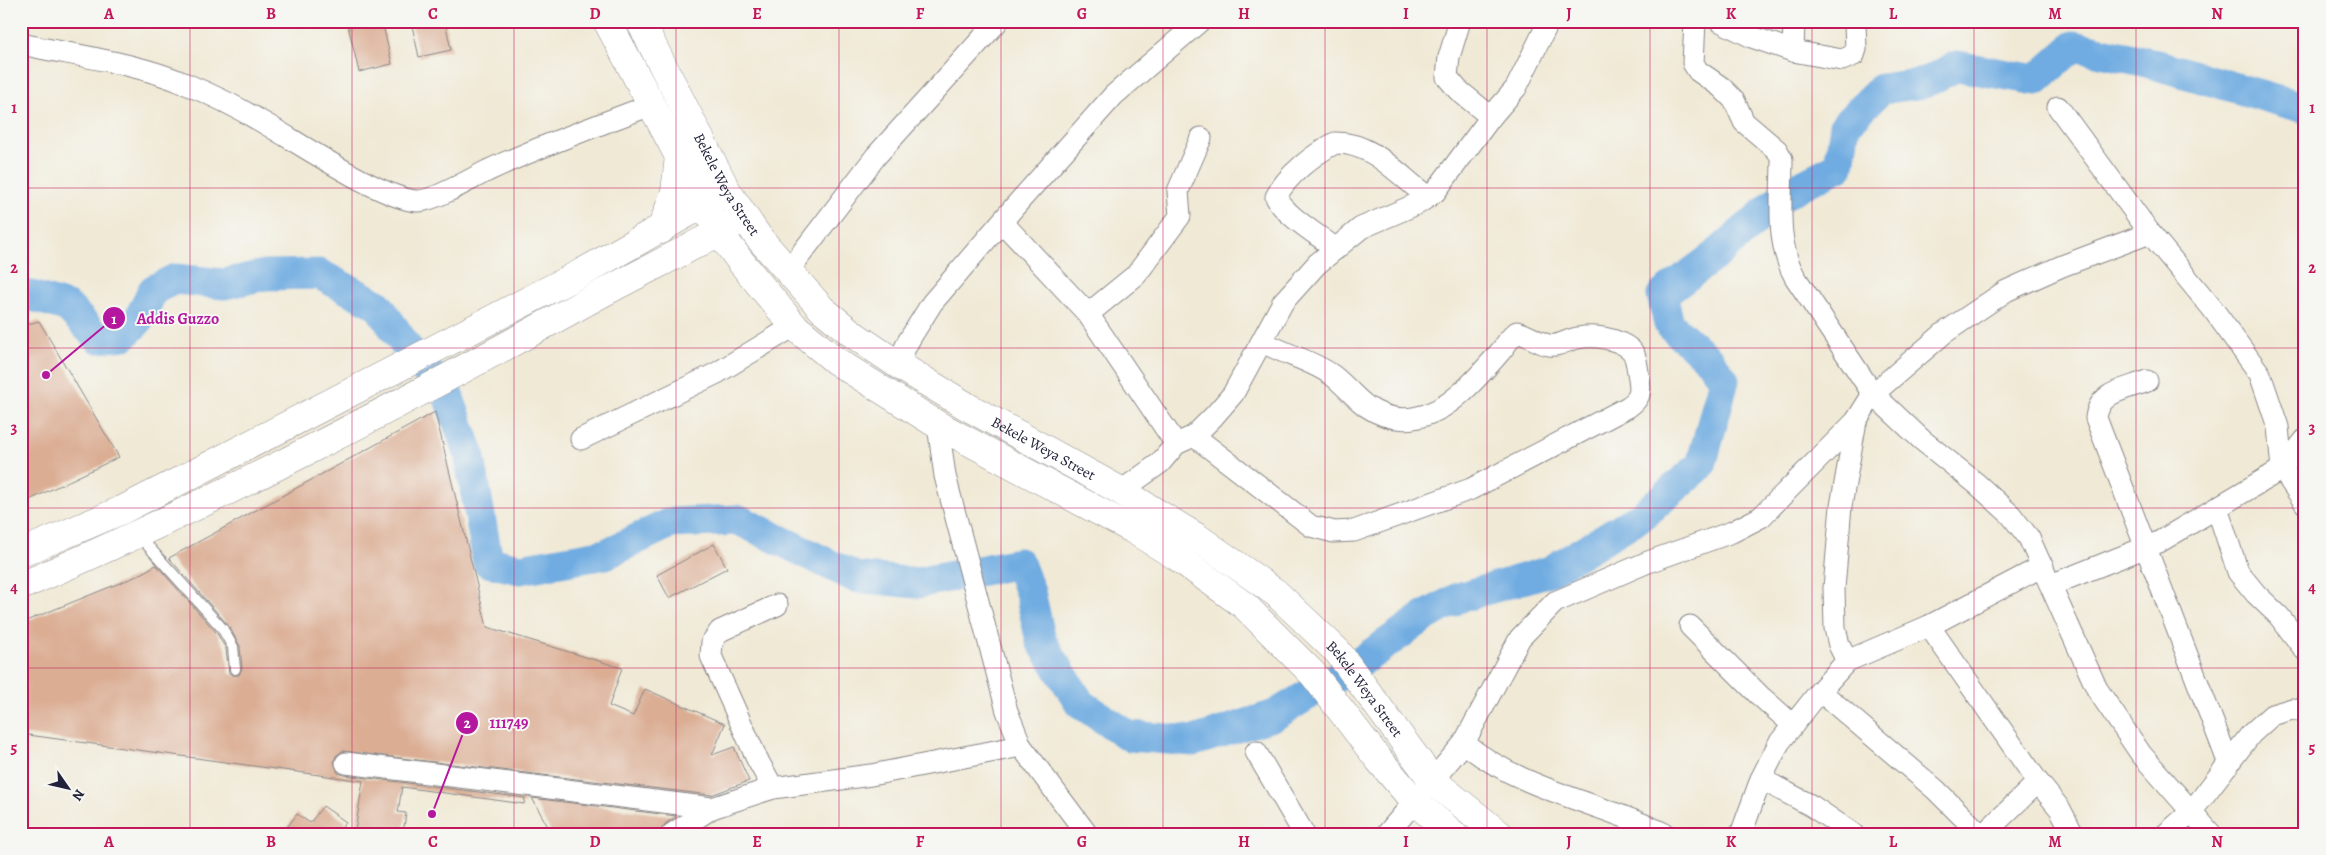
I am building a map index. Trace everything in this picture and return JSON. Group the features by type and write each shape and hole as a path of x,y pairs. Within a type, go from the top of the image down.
{"main road":[{"path":"607,21 719,232 741,262 794,326 836,361 938,425 1132,528 1176,556 1245,606 1320,682 1379,760 1414,800 1453,834"},
{"name":"Bekele Weya Street","path":"640,21 728,191 745,217 788,271 822,309 854,335 897,364 968,407 1122,491 1198,538 1276,593 1345,661 1402,742 1433,781 1499,834"},
{"path":"661,230 675,192 680,156"},
{"path":"21,586 129,521 397,367 661,230 728,191"},
{"path":"21,553 129,521 423,390 745,217"},
{"path":"670,258 689,256 741,262"}],"street":[{"path":"788,271 876,156 998,21"},
{"path":"897,364 909,340 932,304 1003,223 1016,205 1114,95 1200,21"},
{"path":"1460,21 1449,57 1446,77 1458,90 1491,117"},
{"path":"1122,491 1160,463 1233,394 1263,342 1283,302 1317,264 1361,228 1435,192 1491,117 1516,88 1549,21"},
{"path":"1695,21 1693,63 1698,71 1721,87 1734,100 1744,122 1777,150 1782,159 1782,234 1786,261 1873,394 1922,440 2011,515 2029,538 2097,689 2141,754 2211,834"},
{"path":"1720,21 1752,36 1793,51 1842,60 1854,55 1856,49 1855,24 1857,21"},
{"path":"1793,51 1794,21"},
{"path":"21,44 131,65 185,84 255,117 350,173 391,194 418,201 453,189 545,146 651,105"},
{"path":"2058,107 2150,234 2212,308 2260,374 2278,427 2282,469 2305,503"},
{"path":"1088,314 1136,275 1180,216 1178,191 1201,138"},
{"path":"1336,248 1279,204 1276,197 1290,178 1334,142 1365,148 1387,163 1428,197"},
{"path":"1003,223 1088,314 1185,440 1311,526 1334,532 1354,531 1471,489 1628,407 1638,400 1641,392 1636,358 1630,349 1615,341 1596,336 1577,338 1557,345 1548,345 1517,332 1510,336 1501,351 1460,394 1442,408 1420,418 1402,419 1382,414 1366,406 1332,375 1311,362 1263,342"},
{"path":"1387,834 1464,743 1520,638 1555,602 1648,562 1732,532 1760,516 1856,421 1873,394 1944,333 2006,291 2062,266 2150,234"},
{"path":"581,440 717,373 794,326"},
{"path":"2147,381 2105,397 2097,407 2096,418 2228,764"},
{"path":"1847,661 1839,645 1835,628 1834,588 1841,506 1856,421"},
{"path":"938,425 945,476 1007,711 1021,746 1087,834"},
{"path":"1741,834 1761,779 1779,743 1820,690 1847,661 2047,575 2145,548 2282,469 2305,440"},
{"path":"2217,508 2238,572 2256,594 2280,616 2305,650"},
{"path":"773,788 757,759 711,656 712,642 720,631 777,605"},
{"path":"1690,626 1759,695 1793,725"},
{"path":"1929,626 2038,782 2060,809 2073,834"},
{"path":"1820,690 1936,790 1980,834"},
{"path":"2166,834 2192,811 2251,734 2272,716 2292,709 2305,711"},
{"path":"1464,743 1486,761 1551,790 1636,820 1665,834"},
{"path":"672,834 712,808 773,788 871,775 1021,746"},
{"path":"1256,752 1304,834"},
{"path":"346,763 712,808"},
{"path":"1761,779 1812,806 1853,834"},
{"path":"1984,834 2038,782"}],"lane":[{"path":"129,521 222,628 233,647 235,669"}],"building":[{"path":"347,21 382,21 392,64 359,72"},
{"path":"411,21 445,21 451,50 419,57"},
{"path":"39,321 119,457 21,504 21,326"},
{"path":"435,412 487,627 622,668 609,706 633,716 645,689 725,724 712,755 734,747 749,781 711,795 342,751 336,756 334,762 338,773 344,775 525,798 524,804 402,787 398,812 406,813 403,834 366,834 355,832 363,781 21,734 21,623 137,576 156,565 216,632 226,649 229,673 239,675 242,668 240,646 228,625 169,558"},
{"path":"714,544 727,568 669,598 657,575"},
{"path":"532,798 676,816 665,824 660,834 552,834"},
{"path":"323,806 346,822 337,834 282,834 297,814 310,823"}],"waterway":[{"path":"21,296 32,296 68,307 98,338 124,335 138,321 153,290 175,279 224,284 265,275 319,274 378,305 412,355 447,393 469,453 488,562 520,569 606,554 670,523 739,520 855,577 917,583 1019,563 1030,592 1041,641 1080,703 1129,736 1194,741 1275,715 1350,669 1424,617 1458,598 1550,571 1643,515 1701,465 1724,380 1710,361 1669,324 1662,295 1717,254 1788,192 1839,166 1845,125 1881,89 1924,83 1957,66 2036,80 2074,46 2147,62 2305,108"}],"place":[{"name":"Addis Guzzo","path":"46,375"},
{"name":"111749","path":"432,814"}]}
